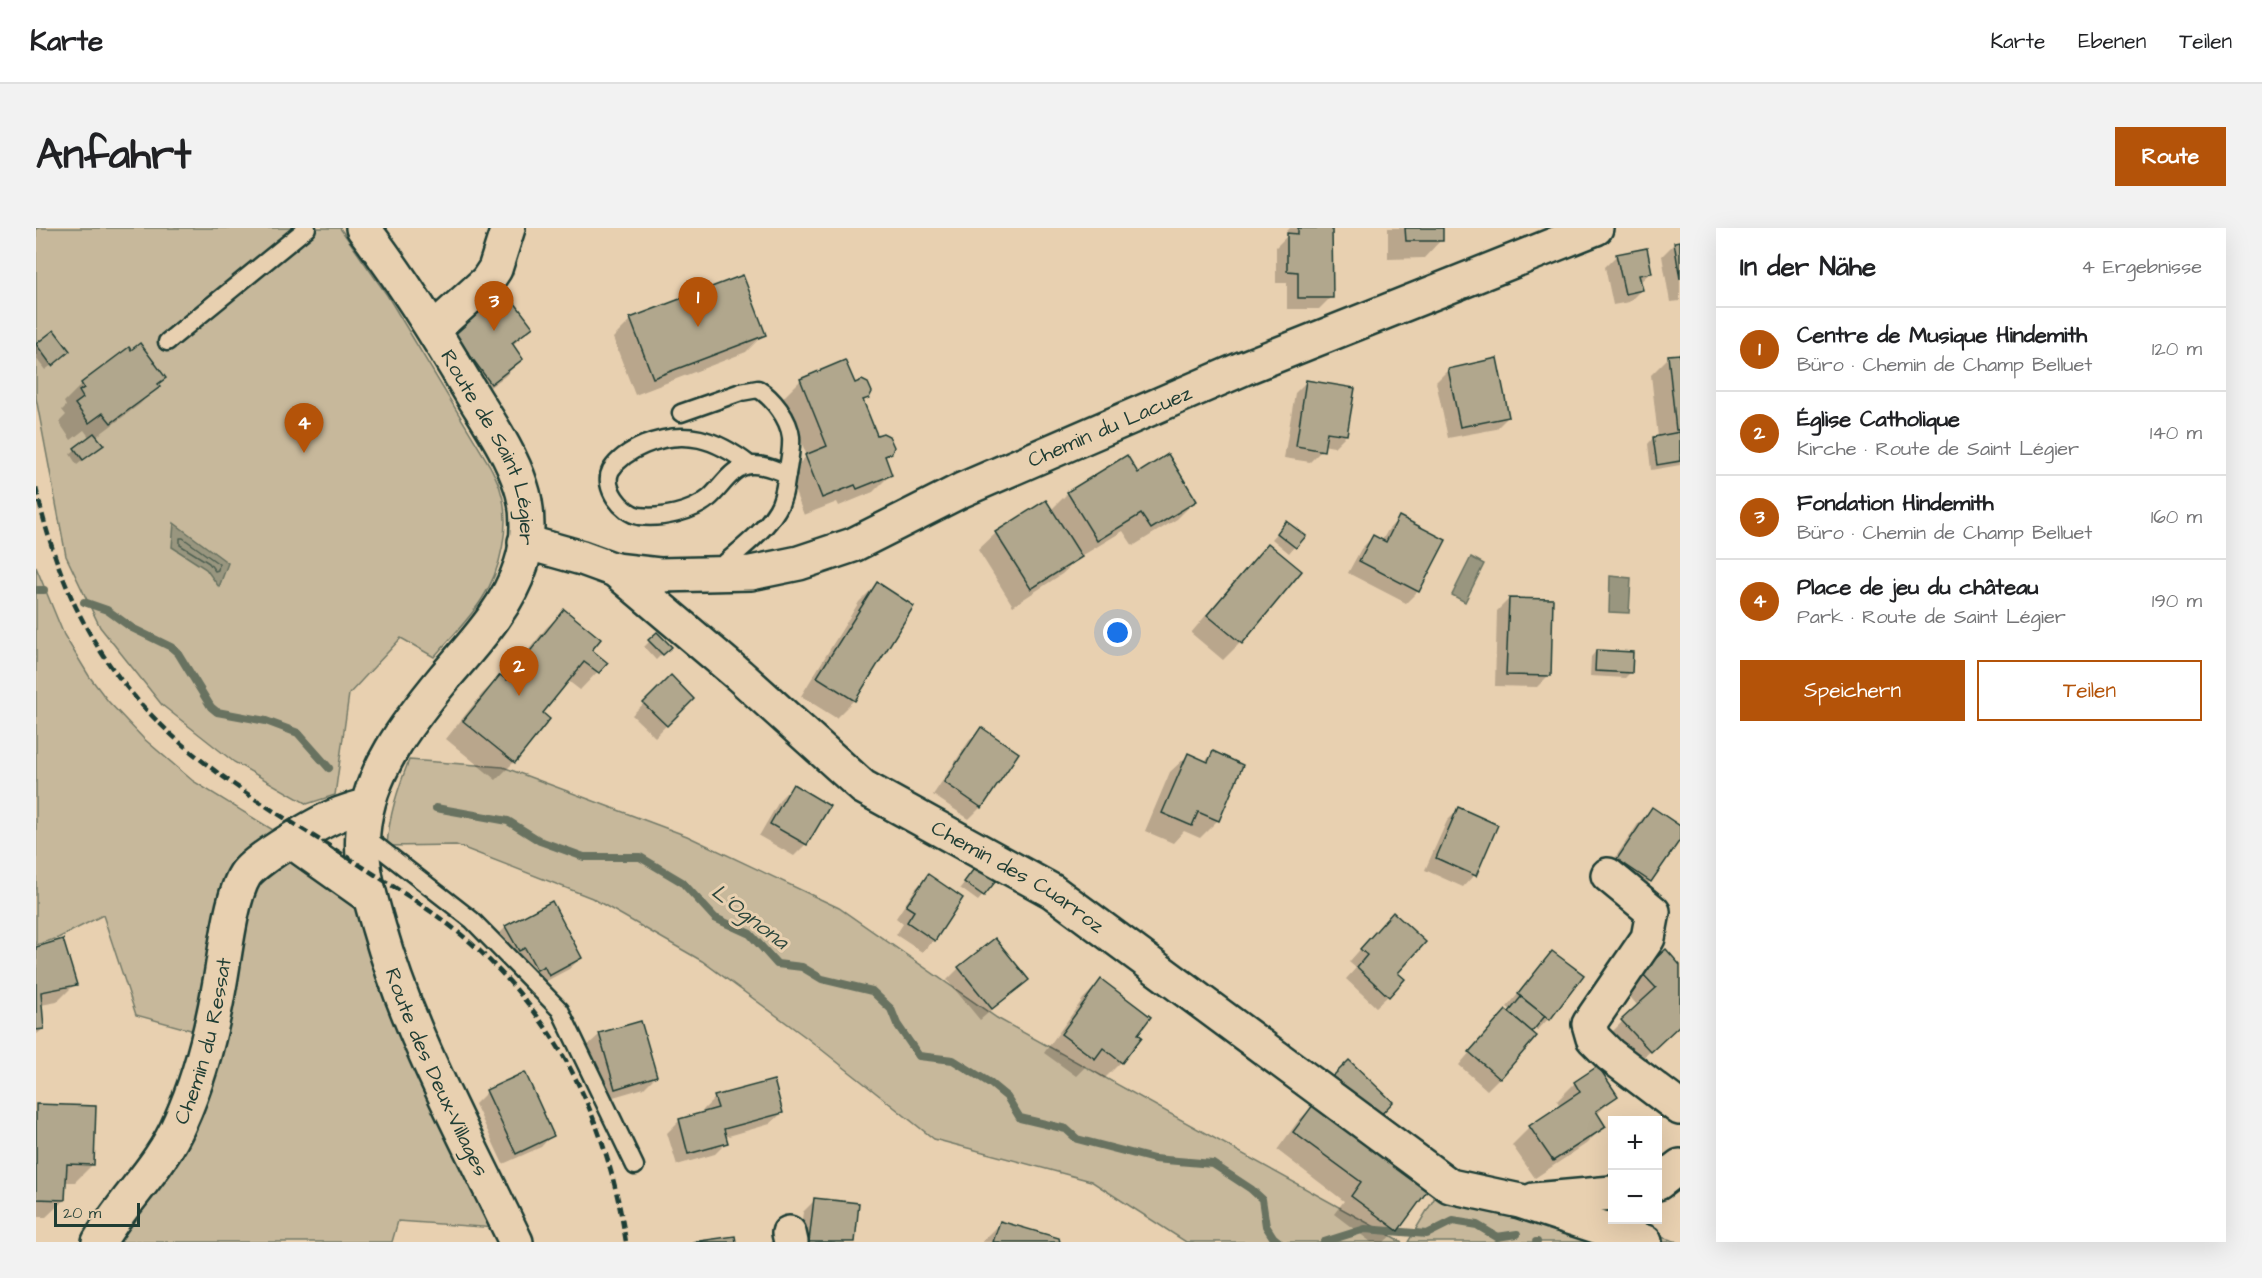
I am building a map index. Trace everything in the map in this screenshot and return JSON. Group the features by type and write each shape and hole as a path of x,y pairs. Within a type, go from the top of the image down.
{"street":[{"name":"Route de Saint Légier","path":"363,228 434,329 512,464 522,488 525,542 521,565 492,620 399,736 386,759 364,820 363,867 370,897"},
{"path":"434,329 487,281 495,269 508,228"},
{"name":"Chemin du Lacuez","path":"615,570 659,575 751,573 799,563 853,545 962,490 1244,368 1596,228"},
{"name":"Chemin des Cuarroz","path":"525,542 615,570 739,675 862,787 1052,891 1450,1186 1520,1202 1645,1242"},
{"name":"Chemin du Ressat","path":"99,1242 109,1224 168,1146 180,1122 197,1078 216,1004 242,880 253,865 339,814 364,820"},
{"path":"291,841 370,897"},
{"path":"1608,875 1653,912 1648,938 1589,1024 1593,1038 1610,1055 1680,1107"},
{"name":"Route des Deux-Villages","path":"370,897 386,952 412,1024 516,1242"},
{"path":"1662,1180 1680,1166"},
{"name":"Chemin des Cuarroz","path":"1520,1202 1608,1193"}],"lane":[{"path":"167,342 307,228"},
{"path":"681,412 741,392 758,389 769,396 779,410 791,435 784,492 778,508 752,540 712,574"},
{"path":"750,465 733,452 712,442 692,436 671,437 644,445 628,453 611,470 609,479 612,493 627,511 637,516 664,515 693,508 708,499 727,477 750,465 764,466 787,474"},
{"path":"364,820 472,920 560,1010 635,1166"}],"shaded area":[{"path":"36,228 340,228 387,295 490,466 500,489 505,518 499,561 489,588 471,614 434,657 401,638 349,694 335,795 307,804 234,762 162,705 100,627 66,556 36,398"},
{"path":"36,567 64,635 89,676 108,701 143,738 193,781 291,841 370,897 355,907 378,982 449,1140 496,1228 398,1221 392,1242 108,1242 209,1035 136,1015 103,915 58,938 36,945"},
{"path":"409,760 503,767 687,836 839,908 997,1018 1402,1242 1186,1242 1091,1181 934,1139 807,1038 702,961 592,898 456,845 387,846 395,802"},
{"path":"1449,1174 1608,1221 1608,1224 1617,1224 1678,1242 1408,1242"}],"water":[{"path":"174,523 228,563 219,587 206,569 172,547"},
{"path":"1471,557 1484,564 1465,602 1452,595"},
{"path":"1610,576 1631,578 1629,613 1609,612"}],"building":[{"path":"1298,228 1332,228 1333,298 1298,298 1298,272 1287,271 1287,233 1298,234"},
{"path":"1405,228 1443,228 1443,241 1406,241"},
{"path":"1680,241 1680,279 1674,242"},
{"path":"1647,248 1652,273 1639,275 1643,290 1625,294 1616,254"},
{"path":"743,275 766,335 653,378 630,318"},
{"path":"502,286 533,327 512,343 523,359 491,384 453,332 474,316 470,310"},
{"path":"54,330 70,351 52,366 36,344"},
{"path":"140,343 166,378 158,384 160,387 111,423 103,413 89,423 75,404 83,398 79,391 84,388 81,383 129,347 131,350"},
{"path":"1680,354 1680,430 1676,430 1668,355"},
{"path":"1497,358 1509,417 1460,427 1448,369"},
{"path":"845,360 855,383 862,380 868,383 872,392 869,398 863,400 877,435 883,433 889,436 894,447 892,453 885,456 892,475 857,489 855,485 822,498 805,455 827,446 800,379"},
{"path":"1306,380 1355,388 1347,435 1327,432 1324,451 1296,446"},
{"path":"1680,432 1680,461 1657,465 1653,437"},
{"path":"94,433 104,445 83,460 74,448"},
{"path":"1168,454 1197,501 1151,529 1141,514 1097,541 1067,492 1127,455 1138,473"},
{"path":"1046,500 1082,557 1031,589 995,532"},
{"path":"1399,516 1446,540 1419,592 1359,561 1373,535 1386,542"},
{"path":"1286,521 1306,536 1296,548 1277,533"},
{"path":"1268,543 1302,571 1242,644 1207,615"},
{"path":"877,582 914,606 855,701 817,677"},
{"path":"1509,598 1553,599 1551,676 1506,675"},
{"path":"564,609 601,639 592,650 608,663 599,673 584,662 543,713 550,719 515,763 463,721 500,675 507,680"},
{"path":"657,632 672,647 663,655 648,640"},
{"path":"1596,650 1633,652 1632,673 1595,671"},
{"path":"671,675 694,699 667,726 643,703"},
{"path":"981,727 1019,753 982,808 944,782"},
{"path":"1213,751 1243,765 1219,821 1198,812 1192,826 1162,813 1188,753 1208,762"},
{"path":"793,784 830,806 807,845 770,824"},
{"path":"1458,807 1498,825 1476,876 1436,858"},
{"path":"1652,807 1680,826 1680,840 1651,882 1617,859"},
{"path":"976,866 996,881 984,896 964,882"},
{"path":"928,874 963,898 935,941 907,922 914,911 906,906"},
{"path":"552,901 582,958 549,976 544,966 537,970 525,948 519,951 505,926"},
{"path":"1393,912 1426,942 1398,973 1405,979 1389,997 1357,967 1367,955 1360,949"},
{"path":"995,938 1029,980 992,1009 958,967"},
{"path":"63,939 77,985 41,992 44,1029 36,1030 36,947"},
{"path":"1666,949 1680,965 1680,1025 1651,1052 1621,1020 1656,988 1641,972"},
{"path":"1552,951 1584,975 1550,1020 1518,994"},
{"path":"1101,979 1151,1017 1138,1034 1142,1037 1122,1063 1103,1048 1095,1059 1061,1034"},
{"path":"1521,997 1545,1016 1532,1032 1509,1012"},
{"path":"1506,1010 1537,1036 1500,1079 1469,1052"},
{"path":"641,1021 657,1076 615,1089 599,1033"},
{"path":"1349,1060 1393,1102 1374,1122 1330,1079"},
{"path":"1598,1066 1618,1096 1596,1111 1606,1127 1553,1161 1529,1126 1580,1092 1574,1082"},
{"path":"525,1072 554,1136 516,1154 486,1090"},
{"path":"774,1080 783,1113 724,1129 728,1143 688,1154 679,1119 718,1108 714,1096"},
{"path":"1316,1101 1431,1186 1398,1231 1351,1196 1361,1182 1293,1132"},
{"path":"36,1104 96,1106 94,1165 67,1164 65,1200 36,1199"},
{"path":"814,1198 859,1203 855,1242 809,1242"},
{"path":"1000,1221 1059,1238 1060,1242 993,1242"},
{"path":"735,1236 736,1242 692,1242"}],"waterway":[{"name":"L'Ognona","path":"36,590 44,590"},
{"name":"L'Ognona","path":"84,602 107,610 132,628 171,647 178,653 211,707 217,712 266,721 298,733 329,768"},
{"name":"L'Ognona","path":"436,808 508,821 540,841 584,857 640,857 682,882 715,918 750,934 777,964 802,967 822,979 872,991 891,1009 897,1024 919,1056 953,1060 990,1083 1007,1097 1020,1118 1066,1129 1077,1139 1154,1159 1213,1164 1262,1199 1266,1226 1279,1242"},
{"name":"L'Ognona","path":"1324,1242 1365,1229 1427,1234 1453,1221 1477,1225 1497,1237 1517,1234"}],"railway":[{"path":"36,488 60,570 76,607 95,642 142,705 172,735 241,790 444,921 477,948 519,993 543,1025 582,1092 609,1164 626,1242"}],"place":[{"name":"Centre de Musique Hindemith","path":"698,327"},
{"name":"Fondation Hindemith","path":"494,331"},
{"name":"Place de jeu du château","path":"304,453"},
{"name":"Église Catholique","path":"519,696"}]}
